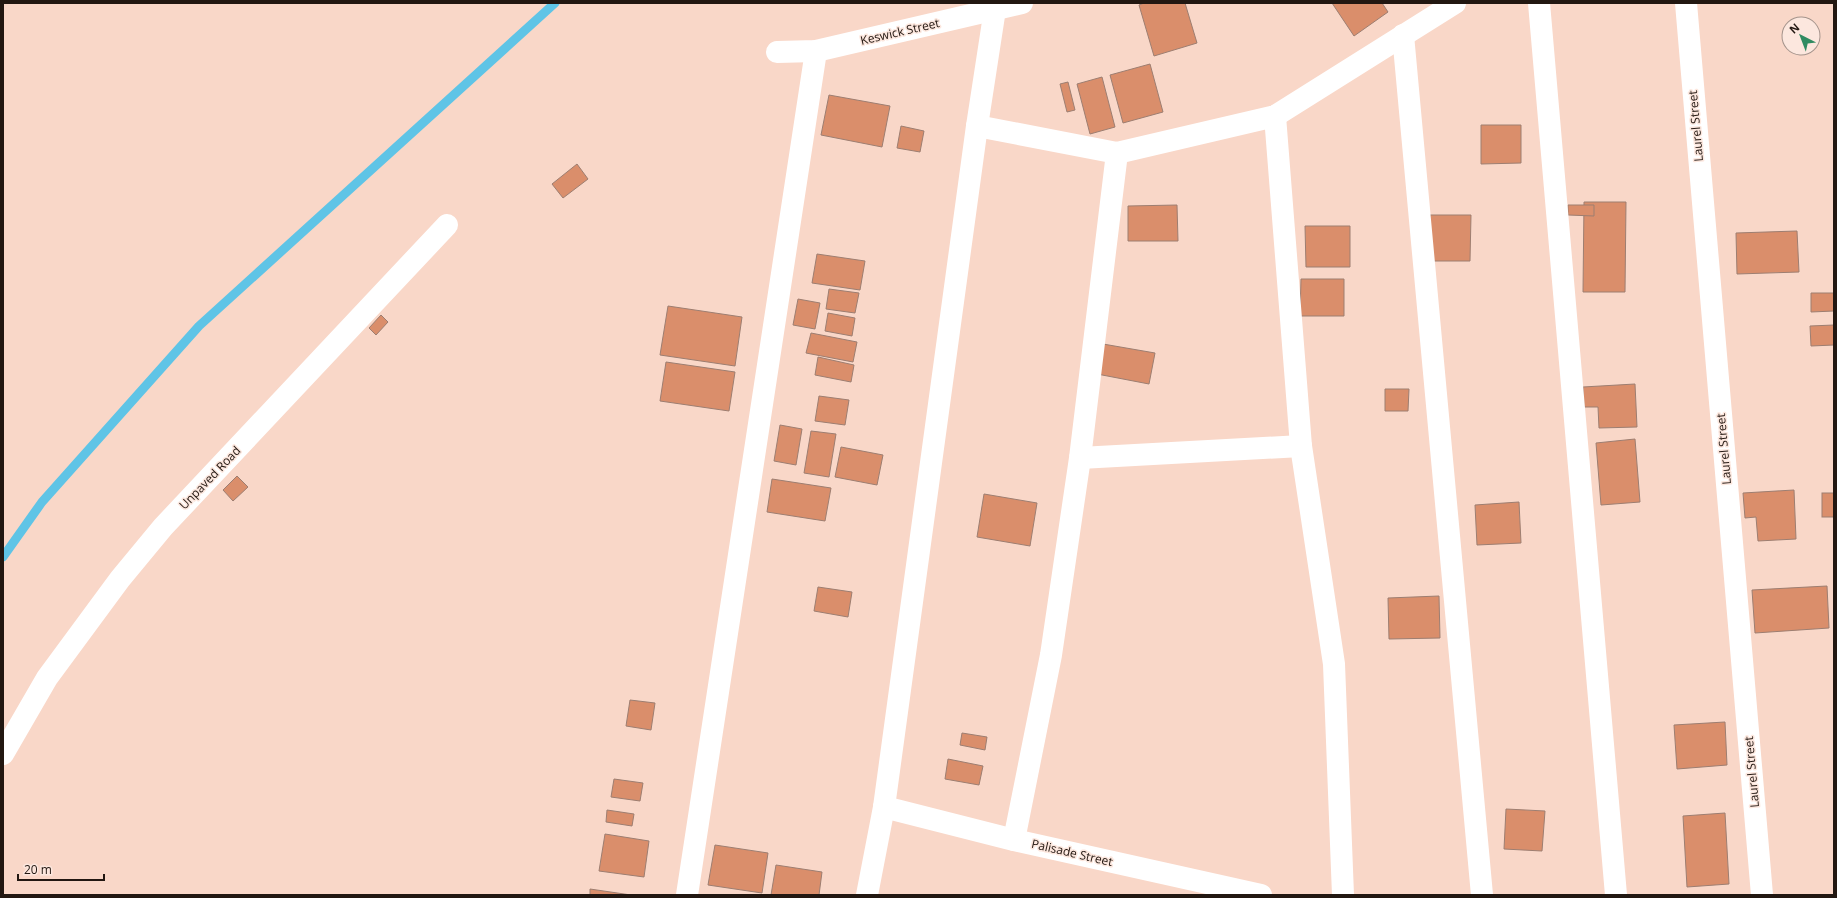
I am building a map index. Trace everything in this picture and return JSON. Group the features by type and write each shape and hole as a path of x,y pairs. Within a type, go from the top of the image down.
{"street":[{"name":"Keswick Street","path":"777,52 816,51 1022,3"},
{"path":"977,126 1117,153 1275,116 1455,3"},
{"path":"1539,3 1616,895"},
{"name":"Laurel Street","path":"1686,3 1762,895"},
{"path":"868,895 884,807 977,126 995,9"},
{"path":"1403,35 1482,895"},
{"path":"688,895 816,51"},
{"path":"1275,116 1301,446 1334,664 1343,895"},
{"path":"1014,840 1051,655 1080,458 1117,153"},
{"name":"Unpaved Road","path":"3,754 47,678 120,579 163,527 447,225"},
{"path":"1080,458 1301,446"},
{"name":"Palisade Street","path":"884,807 1014,840 1261,895"}],"building":[{"path":"1144,3 1185,3 1197,43 1154,56 1139,5"},
{"path":"1332,3 1382,3 1388,12 1354,36"},
{"path":"1150,64 1163,112 1123,123 1110,75"},
{"path":"1102,77 1115,127 1090,134 1077,84"},
{"path":"1068,82 1075,110 1067,112 1060,84"},
{"path":"829,95 890,106 882,147 821,135"},
{"path":"1481,125 1521,125 1521,163 1481,164"},
{"path":"901,126 924,131 920,152 897,148"},
{"path":"577,164 588,179 563,198 552,184"},
{"path":"1584,202 1626,202 1625,292 1583,292"},
{"path":"1177,205 1178,241 1128,241 1128,206"},
{"path":"1568,205 1594,205 1594,216 1568,215"},
{"path":"1430,215 1471,215 1470,261 1429,261"},
{"path":"1305,226 1350,226 1350,267 1306,267"},
{"path":"1797,231 1799,272 1737,274 1736,233"},
{"path":"817,254 865,261 860,290 812,283"},
{"path":"1301,279 1344,279 1344,316 1300,316"},
{"path":"829,289 859,293 855,313 826,309"},
{"path":"1811,293 1834,293 1834,311 1811,312"},
{"path":"798,299 820,303 815,329 793,325"},
{"path":"668,306 742,317 735,366 660,355"},
{"path":"828,313 855,318 852,336 825,331"},
{"path":"381,315 388,322 376,335 369,328"},
{"path":"1834,325 1834,345 1811,346 1810,326"},
{"path":"811,333 857,342 853,362 806,353"},
{"path":"1103,344 1155,353 1149,384 1097,374"},
{"path":"818,357 854,365 851,382 815,375"},
{"path":"666,362 735,372 729,411 660,401"},
{"path":"1635,384 1637,427 1599,428 1598,407 1584,407 1583,387"},
{"path":"1385,389 1409,389 1408,411 1385,411"},
{"path":"819,396 849,400 845,425 815,421"},
{"path":"780,425 802,429 796,465 774,461"},
{"path":"811,431 836,434 829,477 804,473"},
{"path":"1635,439 1640,502 1601,505 1596,443"},
{"path":"841,447 883,455 877,485 835,477"},
{"path":"237,476 248,487 233,501 223,490"},
{"path":"772,479 831,488 825,521 767,512"},
{"path":"1794,490 1796,539 1758,541 1756,517 1745,518 1743,493"},
{"path":"1822,493 1834,493 1834,517 1822,517"},
{"path":"984,494 1037,503 1030,546 977,537"},
{"path":"1519,502 1521,543 1477,545 1475,505"},
{"path":"1827,586 1829,628 1755,633 1752,590"},
{"path":"818,587 852,592 848,617 814,611"},
{"path":"1439,596 1440,638 1389,639 1388,598"},
{"path":"630,700 655,703 651,730 626,726"},
{"path":"1725,722 1727,765 1677,769 1674,725"},
{"path":"962,733 987,737 985,750 960,745"},
{"path":"948,759 983,766 979,785 945,779"},
{"path":"614,779 643,783 640,801 611,797"},
{"path":"1506,809 1545,811 1542,851 1504,849"},
{"path":"607,810 634,814 632,826 606,822"},
{"path":"1725,813 1729,884 1687,887 1683,816"},
{"path":"605,834 649,841 644,877 599,871"},
{"path":"715,845 768,853 762,893 708,885"},
{"path":"776,865 822,872 819,895 771,895"},
{"path":"590,889 631,895 590,895"}],"waterway":[{"path":"3,557 42,502 199,326 555,3"}]}
